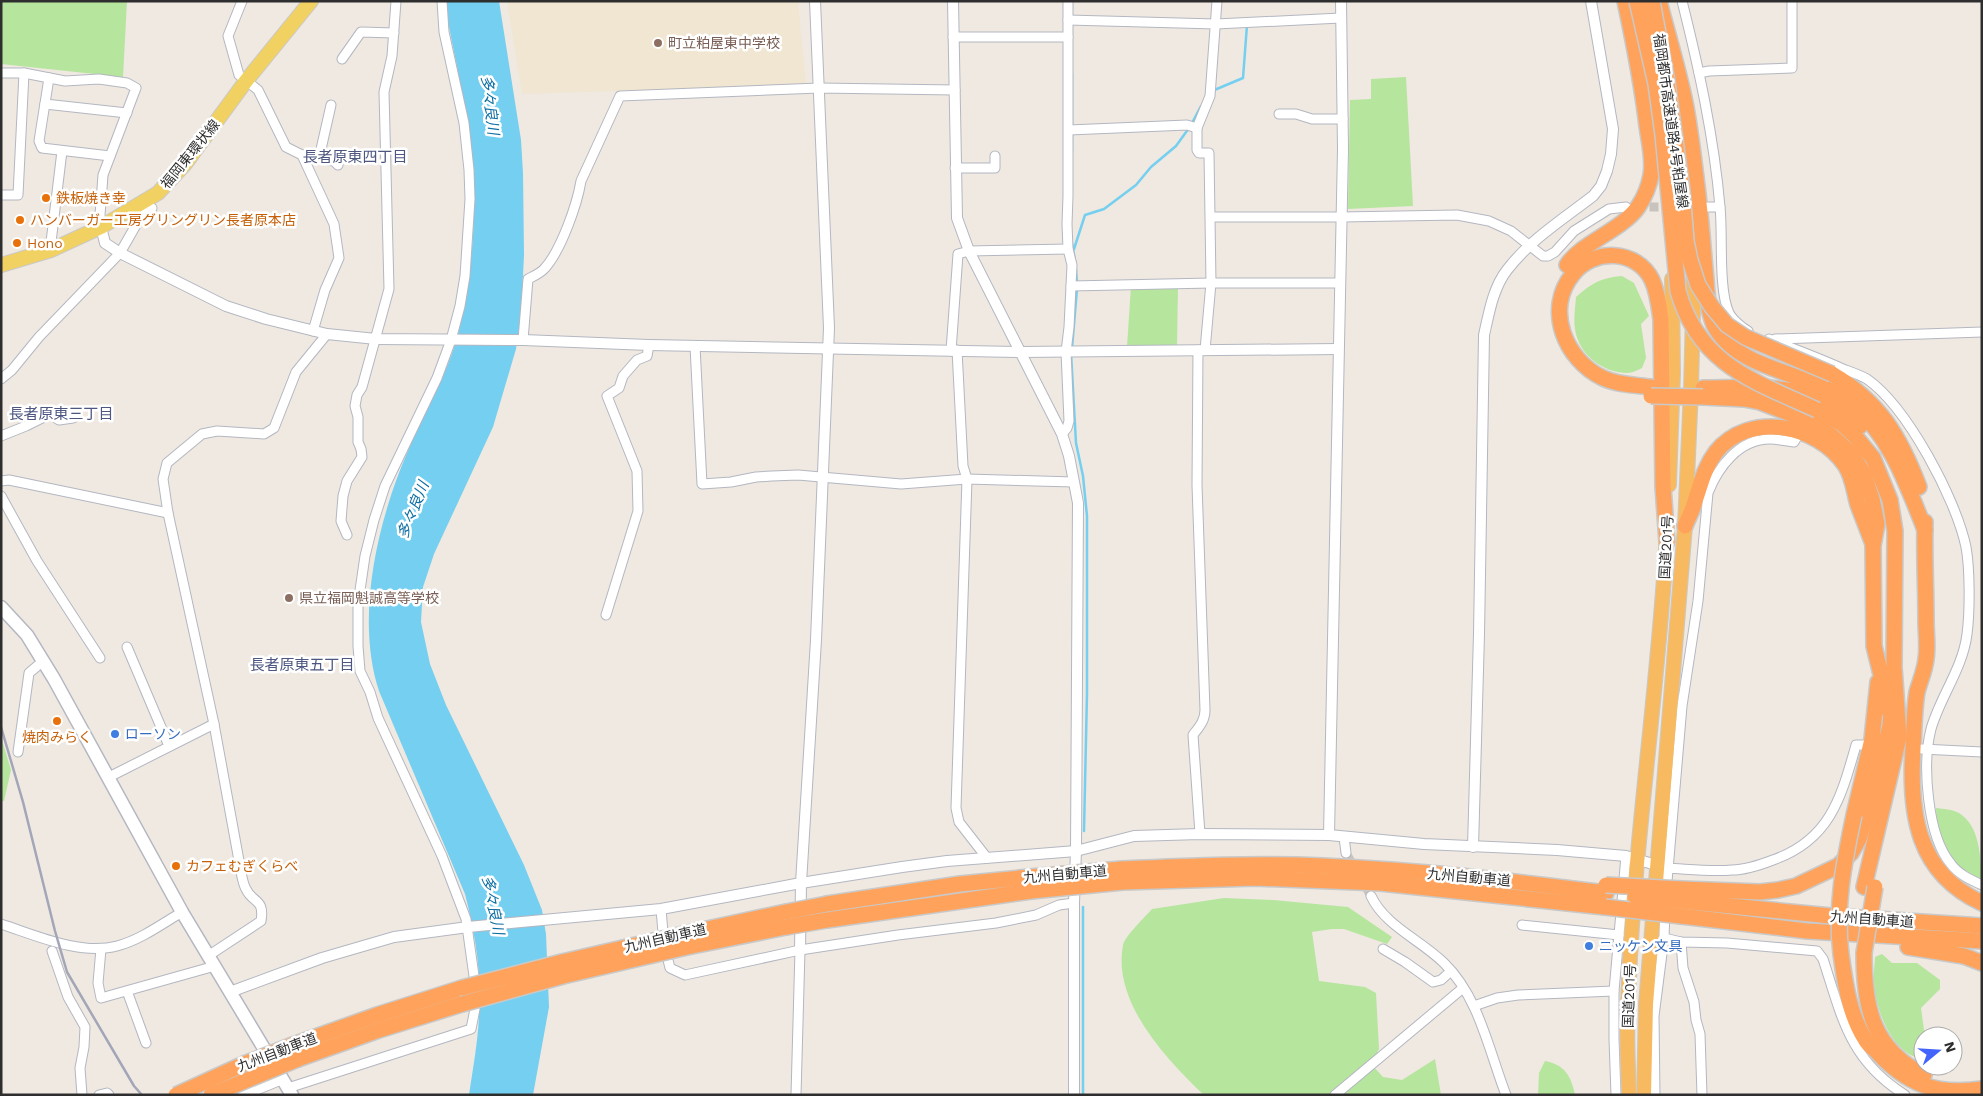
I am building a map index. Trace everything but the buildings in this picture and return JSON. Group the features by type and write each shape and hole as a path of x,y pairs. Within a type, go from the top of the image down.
{"highway":[{"path":"1625,1 1642,84 1650,147 1651,175 1646,193 1638,207 1629,217 1569,262 1556,282 1552,299 1551,325 1562,357 1576,373 1604,389 1703,392 1782,389 1821,399 1839,409 1861,427 1880,449 1915,505"},
{"name":"福岡都市高速道路4号粕屋線","path":"1636,1 1656,84 1680,238"},
{"name":"国道201号","path":"1629,1095 1628,1004 1632,859 1653,718 1667,542 1672,392 1671,258 1668,213 1656,101 1636,1"},
{"name":"福岡都市高速道路4号粕屋線","path":"1652,1 1667,82 1682,191 1680,238"},
{"path":"1659,1 1684,94 1698,188 1708,305 1714,324 1727,342 1746,357 1830,390 1851,403 1871,422 1887,445 1904,477 1925,530"},
{"name":"国道201号","path":"1644,1095 1646,1004 1661,866 1684,526 1691,389 1694,259 1687,162 1676,88 1659,1"},
{"path":"1680,238 1698,285 1712,307 1727,325 1745,337 1832,374 1849,384 1868,398 1886,420 1900,444 1922,494 1925,514 1926,659 1917,692 1911,778 1912,803 1917,831 1937,869 1950,884 1966,896 1982,903"},
{"path":"1606,895 1682,902 1778,890 1796,886 1838,866 1850,854 1859,839 1890,726 1886,695 1895,531 1890,500 1880,470 1865,447 1842,424 1817,410 1744,376 1727,365 1703,342 1683,309 1678,291 1680,238"},
{"path":"1651,391 1605,379 1591,372 1577,360 1567,344 1560,327 1560,308 1564,290 1572,274 1584,262 1610,255 1627,257 1640,264 1651,278 1658,293 1661,320 1663,486 1667,542"},
{"path":"1703,392 1760,402 1814,423 1852,454 1864,474 1877,524 1873,546 1874,646 1887,669 1899,737 1870,887"},
{"path":"1684,526 1695,502 1703,473 1716,452 1732,437 1752,428 1770,426 1792,429 1810,436 1830,450 1845,465 1854,486 1857,503 1873,546"},
{"path":"1887,669 1842,871 1839,934 1853,953 1865,992 1868,1010 1874,1025 1890,1050 1902,1062 1914,1070 1939,1080 1960,1082 1982,1079"},
{"path":"1914,718 1853,953 1853,978 1860,1014 1875,1050 1893,1070 1922,1085 1940,1091 1964,1093 1982,1090"},
{"name":"九州自動車道","path":"786,920 827,920 1031,884 1216,865 1321,866 1410,871 1510,880 1606,895"},
{"name":"九州自動車道","path":"1123,875 1380,883 1606,895 1831,916 1982,926"},
{"name":"九州自動車道","path":"211,1095 296,1052 376,1015 462,988 562,962 786,920 827,904 960,884 1031,884"},
{"name":"九州自動車道","path":"1682,902 1807,931 1982,941"},
{"path":"1807,931 1946,952 1982,963"},
{"name":"九州自動車道","path":"176,1095 244,1064 380,1030 462,1004 686,940"}],"main road":[{"name":"福岡東環状線","path":"1,265 52,250 101,227 158,193 186,164 246,81 311,1"},
{"path":"1,607 27,635 54,679 182,912 287,1087"}],"street":[{"path":"242,1 230,28 228,41 239,75 258,90 286,148 302,155 334,160 338,165"},
{"path":"347,536 341,521 343,496 346,481 362,457 362,448 358,442 358,417 355,406 390,289 384,92 392,56 396,1"},
{"path":"243,1095 287,1087 471,1028 474,1009 474,976 471,962 470,927 442,856 378,718 360,671 358,646 358,604 365,556 384,486 437,378 451,340 460,306 465,276 470,199 464,123 444,32 442,1"},
{"path":"796,1095 801,883 816,640 829,328 816,1"},
{"path":"953,1 957,218 969,251 1062,434 1069,456 1078,504 1074,1095"},
{"path":"1062,434 1067,428 1069,421 1066,352 1072,286 1072,265 1068,249 1066,224 1069,130 1068,1"},
{"path":"1200,834 1193,735 1205,717 1197,485 1201,350 1211,283 1211,217 1209,153 1199,153 1197,150 1197,128 1210,96 1217,1"},
{"path":"1330,836 1343,119 1341,1"},
{"path":"1473,846 1484,335 1492,301 1506,271 1530,245 1593,196 1600,186 1612,154 1613,129 1591,1"},
{"path":"1682,1 1699,73 1711,139 1720,207 1724,290 1729,313 1744,329 1817,357 1867,379 1905,420 1933,465 1960,528 1969,565 1968,634 1959,665 1932,729 1926,749 1927,776 1932,826 1940,848 1951,866 1970,880 1982,885"},
{"path":"1699,73 1708,71 1792,68 1792,1"},
{"path":"1068,20 1216,24 1341,18"},
{"path":"342,59 361,32 394,33"},
{"path":"953,37 1068,38"},
{"path":"1,73 24,73 65,81 99,80 127,83 136,88 103,175 100,215 101,227 106,243 120,253 226,306 266,319 327,334 376,339 523,340 649,345 1020,352 1338,349"},
{"path":"1,195 18,195 24,73"},
{"path":"49,78 39,141 42,148 110,156"},
{"path":"523,340 528,279 544,270 553,257 579,195 581,181 620,96 819,88 954,90"},
{"path":"45,104 126,114"},
{"path":"319,158 331,105"},
{"path":"1279,114 1296,114 1312,119 1343,119"},
{"path":"1069,130 1187,125 1197,128"},
{"path":"52,250 51,242 62,151"},
{"path":"302,155 334,224 339,258 325,290 313,331"},
{"path":"955,168 995,168 995,156"},
{"path":"1211,217 1457,215 1489,221 1511,231 1542,256 1548,256 1574,230 1610,209 1626,207"},
{"path":"1708,207 1720,207"},
{"path":"1,379 12,370 39,337 120,253 140,218 152,208"},
{"path":"987,858 959,822 956,808 966,479 962,466 954,351 958,254 969,251 1068,249"},
{"path":"1072,286 1340,283"},
{"path":"1769,340 1982,332"},
{"path":"101,949 98,983 101,998 127,991 212,961 261,921 262,914 259,902 246,891 242,877 214,724 168,513 163,479 167,463 202,434 217,431 264,434 274,428 296,372 327,334"},
{"path":"606,615 638,511 636,472 606,396 618,388 623,376 637,360 647,356 649,345"},
{"path":"695,346 702,484 772,476 798,476 900,484 966,479 1074,482"},
{"path":"1812,375 1817,357"},
{"path":"1,436 50,414 59,420 73,418"},
{"path":"1655,1095 1654,1016 1664,938 1661,866 1698,601 1708,493 1714,477 1726,462 1742,448 1769,439 1794,442 1797,437"},
{"path":"1,481 9,480 168,513"},
{"path":"1,496 37,561 100,658"},
{"path":"127,648 169,746"},
{"path":"18,752 29,673 42,662"},
{"path":"109,777 214,724"},
{"path":"230,992 356,947 394,937 470,927 661,909 801,883 946,861 1076,851 1134,836 1200,834 1330,836 1558,850 1632,859 1661,866 1732,870 1761,864 1787,855 1802,847 1816,835 1832,813 1844,786 1856,745 1864,745"},
{"path":"1926,749 1982,752"},
{"path":"1344,838 1346,853"},
{"path":"1616,1095 1614,991 1619,936 1632,859"},
{"path":"1370,896 1374,903 1400,929 1444,963 1463,988 1474,1006 1506,1095"},
{"path":"661,909 664,944 670,968 685,975 800,950 1036,916 1059,905 1074,903"},
{"path":"1,924 42,938 101,949 118,946 137,938 182,912"},
{"path":"1522,925 1619,936"},
{"path":"1664,938 1681,942 1727,943 1816,951 1822,959 1845,1025 1856,1048 1879,1075 1892,1087 1905,1095"},
{"path":"1681,942 1683,968 1694,1002 1700,1034 1702,1095"},
{"path":"1383,949 1406,962 1433,982 1441,980 1451,971"},
{"path":"52,951 68,997 85,1026 80,1068 82,1095"},
{"path":"1335,1095 1463,988"},
{"path":"127,991 146,1043"},
{"path":"1474,1006 1497,998 1518,994 1614,991"},
{"path":"1886,1095 1892,1087"},
{"path":"99,1095 107,1093 109,1095"}],"shaded area":[{"name":"町立粕屋東中学校","path":"507,1 798,1 806,85 522,94"}],"green space":[{"path":"1,1 127,1 123,77 1,64"},
{"path":"1406,77 1413,206 1348,209 1350,100 1371,99 1371,79"},
{"path":"1622,276 1634,283 1649,316 1641,324 1646,358 1642,368 1627,373 1612,371 1591,359 1581,347 1574,324 1576,297 1586,288 1597,282"},
{"path":"1131,286 1178,288 1177,346 1127,347"},
{"path":"1,737 11,770 4,801 1,801"},
{"path":"1936,808 1959,813 1971,826 1980,852 1981,879 1961,867 1947,851 1939,832"},
{"path":"1224,898 1273,900 1348,907 1392,937 1387,944 1344,929 1312,932 1319,981 1365,987 1376,993 1379,1049 1371,1064 1383,1077 1402,1080 1435,1059 1441,1095 1204,1095 1159,1047 1145,1028 1134,1008 1126,987 1122,966 1123,945 1131,932 1152,909"},
{"path":"1882,954 1892,963 1917,963 1940,980 1940,989 1921,1008 1923,1026 1913,1026 1913,1056 1902,1049 1894,1040 1882,1017 1875,992 1875,957"},
{"path":"1545,1061 1558,1065 1566,1072 1575,1095 1538,1095 1539,1073"}],"water":[{"name":"多々良川","path":"446,1 499,1 521,140 524,255 521,316 516,349 493,427 434,554 423,587 421,622 430,664 446,705 524,865 542,910 546,934 549,1007 533,1095 469,1095 478,1035 480,1000 479,969 472,924 465,894 379,691 372,661 369,630 370,598 380,533 399,472 451,356 460,326 469,276 474,201 471,151 466,112 446,11"}],"waterway":[{"path":"1212,91 1243,78 1247,25"},
{"path":"1072,74 1072,151"},
{"path":"1192,123 1201,106"},
{"path":"1074,249 1085,215 1104,209 1136,185 1151,167 1176,146 1189,128"},
{"path":"1071,237 1075,261"},
{"path":"1076,269 1077,283"},
{"path":"1072,348 1077,289"},
{"path":"1071,353 1076,443 1083,476 1087,516 1087,693 1084,831"},
{"path":"1083,907 1083,1095"}],"tunnel":[{"path":"1636,207 1673,207"},
{"path":"1346,853 1371,896"}],"railway":[{"path":"1,727 23,802 67,972 134,1086 142,1095"}],"place":[{"name":"町立粕屋東中学校","path":"658,43"},
{"name":"鉄板焼き幸","path":"46,198"},
{"name":"ハンバーガー工房グリングリン長者原本店","path":"20,220"},
{"name":"Hono","path":"17,243"},
{"name":"県立福岡魁誠高等学校","path":"289,598"},
{"name":"焼肉みらく","path":"57,721"},
{"name":"ローソン","path":"115,734"},
{"name":"カフェむぎくらべ","path":"176,866"},
{"name":"ニッケン文具","path":"1589,946"}],"district":[{"name":"長者原東四丁目","path":"355,157"},
{"name":"長者原東三丁目","path":"61,414"},
{"name":"長者原東五丁目","path":"302,665"}]}
